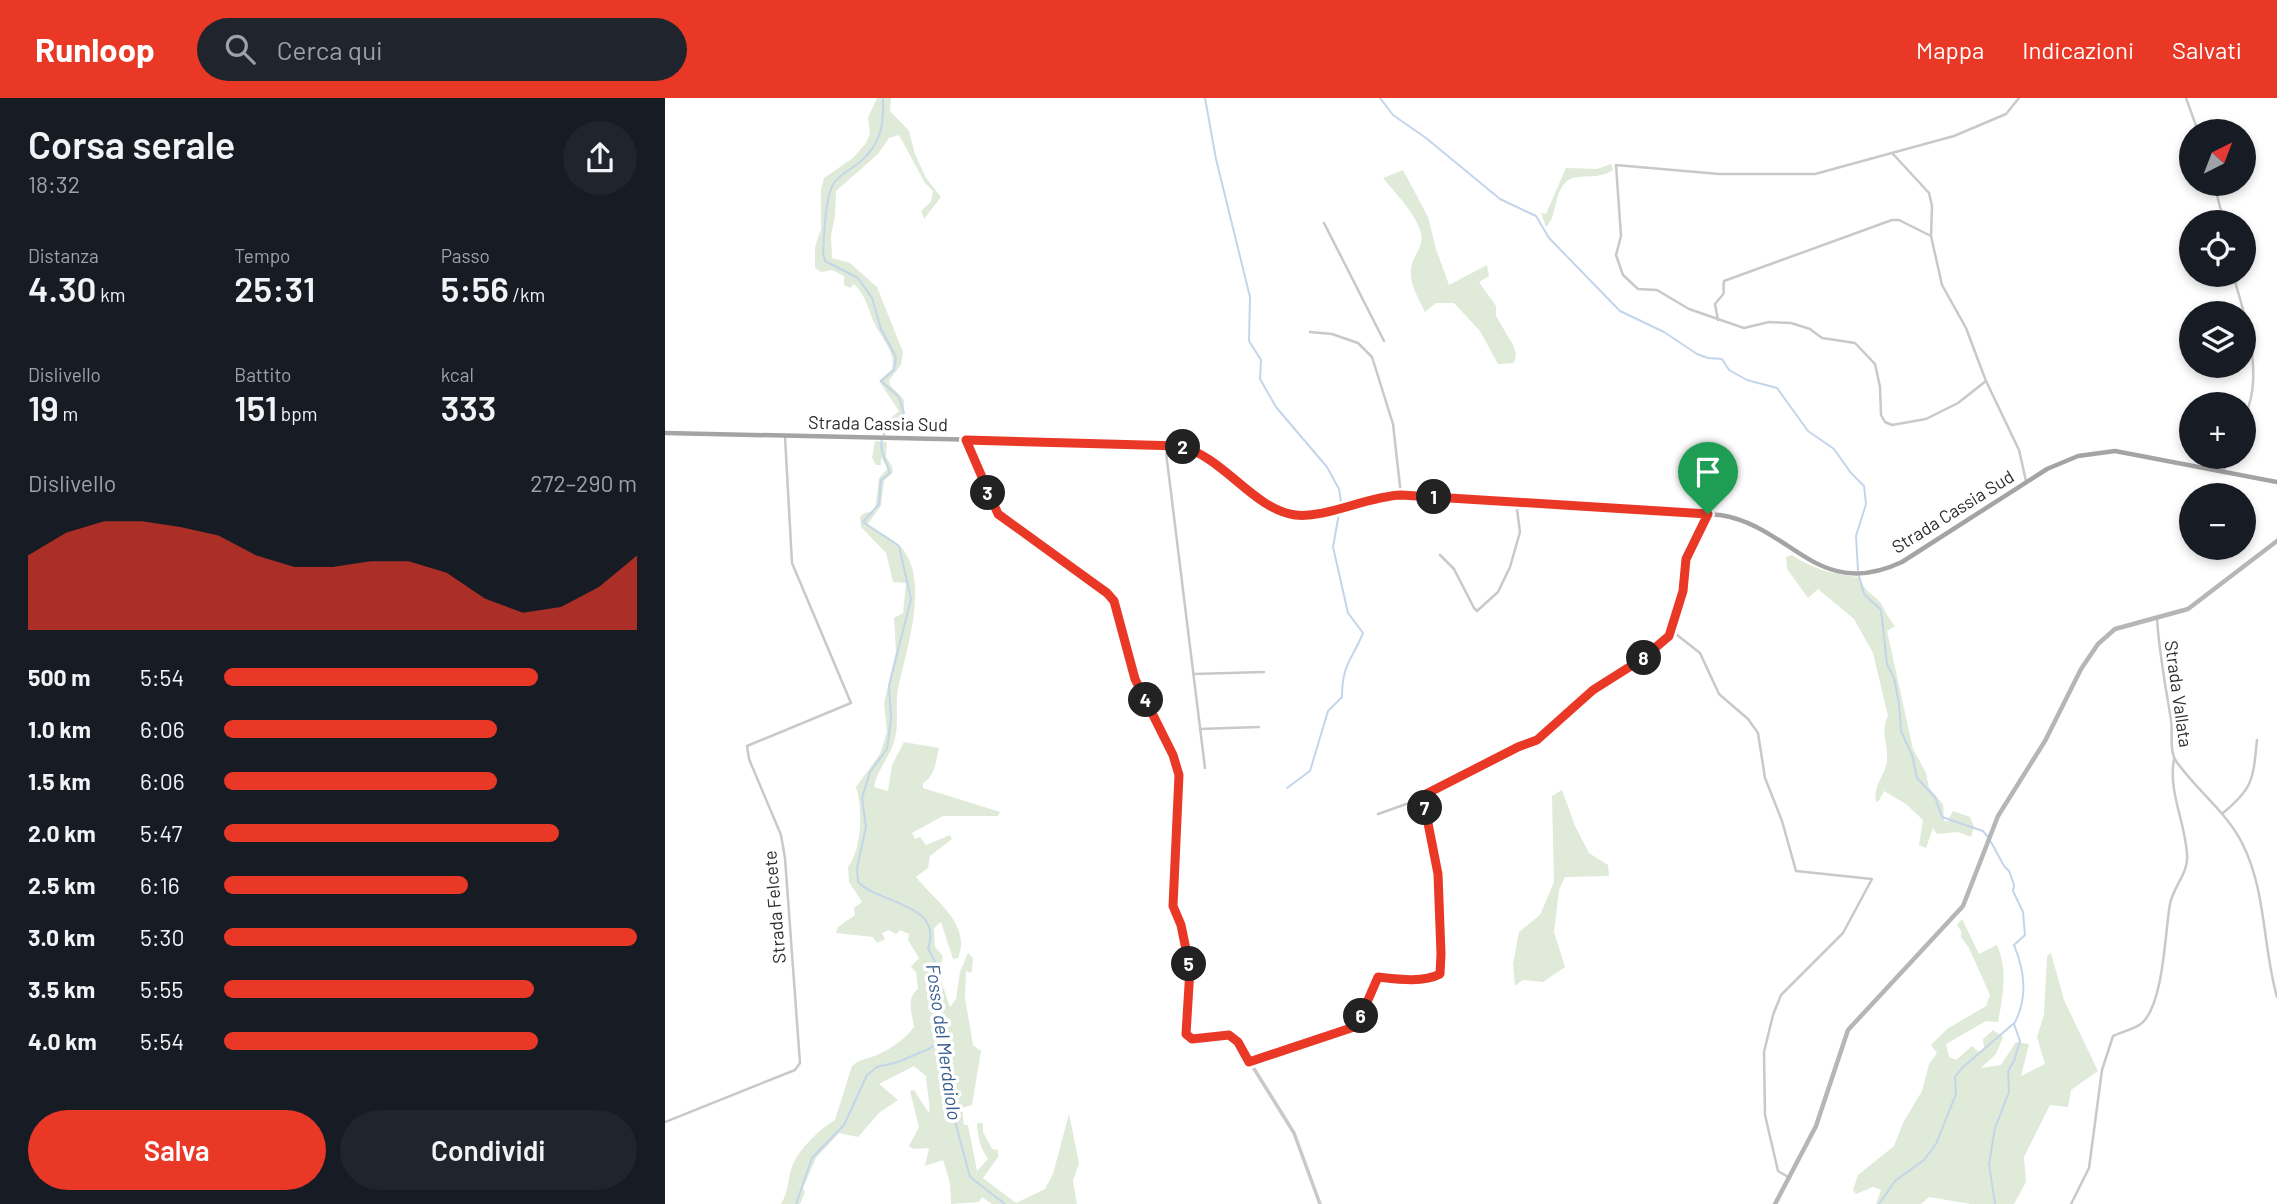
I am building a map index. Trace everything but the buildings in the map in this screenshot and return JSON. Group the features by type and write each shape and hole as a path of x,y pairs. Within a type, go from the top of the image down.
{"main road":[{"name":"Strada Cassia Sud","path":"665,433 1165,444 1201,453 1277,509 1295,515 1324,511 1381,496 1401,495 1708,514 1749,521 1817,565 1837,571 1859,573 1882,570 1902,562 2068,459 2102,451 2130,453 2277,482"},
{"path":"1775,1204 1816,1126 1847,1030 1957,916 1968,896 2002,809 2045,741 2081,669 2098,644 2115,629 2194,606 2277,541"}],"street":[{"path":"1986,381 1958,404 1926,419 1892,425 1885,422 1881,415 1879,377 1874,363 1855,343 1822,338 1810,329 1791,323 1769,322 1744,328 1719,322 1689,310 1657,290 1638,289 1623,275 1616,255 1621,236 1616,166 1719,174 1815,174 1954,136 2006,114 2019,98"},
{"path":"2186,98 2194,119"},
{"path":"1893,154 1929,193 1932,206 1931,236 1942,285 1966,328 1986,381 2019,450 2026,483"},
{"path":"1719,322 1715,304 1724,297 1724,281 1892,220 1899,220 1931,236"},
{"path":"1324,223 1384,341"},
{"path":"2236,287 2252,349 2252,392"},
{"path":"1310,332 1332,334 1358,343 1372,357 1393,424 1401,495"},
{"name":"Strada Felcete","path":"665,1122 795,1070 800,1063 785,858 781,835 749,759 747,746 851,703 792,564 785,436"},
{"path":"966,440 998,514 1107,593 1114,601 1135,679 1173,755 1179,775 1173,906 1181,925 1190,969 1186,1034 1192,1039 1229,1035 1238,1042 1294,1133 1320,1204"},
{"path":"1165,444 1205,768"},
{"path":"2224,469 2224,473"},
{"path":"1440,555 1454,569 1477,611 1498,592 1510,567 1520,532 1516,502"},
{"path":"1378,814 1407,804 1518,747 1537,740 1593,690 1642,659 1672,631 1683,591 1686,559 1708,514"},
{"name":"Strada Vallata","path":"2157,618 2174,759 2232,824 2249,859 2260,906 2270,974 2277,997"},
{"path":"1672,631 1700,653 1719,694 1748,719 1758,733 1765,778 1796,871 1872,879 1843,933 1820,953 1781,995 1773,1015 1764,1052 1765,1115 1777,1171 1790,1178"},
{"path":"1193,674 1264,672"},
{"path":"1200,729 1259,727"},
{"path":"2223,813 2248,789 2253,775 2257,740"},
{"path":"2071,1204 2089,1168 2102,1070 2113,1036 2139,1026 2147,1017 2162,969 2170,904 2186,871 2188,856 2171,777 2174,759"},
{"path":"1249,1062 1354,1027 1378,977 1398,981 1440,974 1439,891 1436,857 1424,803 1426,794"}],"green space":[{"path":"877,98 891,98 890,111 909,131 915,154 926,178 941,197 924,219 921,211 931,202 933,191 925,183 899,135 889,138 878,154 836,191 831,235 832,258 850,263 877,287 903,352 901,365 889,380 890,385 904,400 903,412 895,426 879,432 877,430 899,411 879,381 892,369 890,350 854,284 850,288 844,285 844,276 832,270 821,272 815,268 824,178 853,158 866,143 870,134 868,118"},
{"path":"1611,164 1613,170 1607,173 1576,177 1566,182 1559,192 1552,217 1546,227 1541,213 1546,214 1566,168 1597,169"},
{"path":"1403,170 1428,217 1449,285 1487,265 1489,276 1479,282 1496,306 1496,316 1513,345 1516,354 1514,363 1498,364 1480,331 1454,303 1436,303 1425,312 1411,277 1421,233 1410,210 1383,178"},
{"path":"875,441 887,442 886,457 893,472 884,481 881,506 867,525 902,548 910,562 915,597 910,636 898,689 895,738 874,787 888,791 892,765 904,742 939,748 933,772 923,783 923,788 1000,812 998,816 943,816 912,833 915,839 920,837 926,845 950,835 952,839 930,856 928,868 916,877 949,913 960,934 958,958 953,959 941,922 934,928 935,947 943,956 939,975 950,1007 956,999 960,972 968,953 973,958 972,971 966,971 965,998 973,1045 981,1051 972,1105 962,1108 964,1125 968,1125 977,1171 988,1159 978,1133 977,1123 983,1123 983,1132 992,1149 998,1150 998,1157 983,1178 1016,1203 1045,1189 1053,1174 1069,1114 1079,1163 1073,1181 1077,1204 992,1204 982,1197 979,1202 951,1204 950,1183 943,1160 925,1166 929,1148 913,1149 909,1146 919,1127 910,1091 914,1090 929,1113 926,1076 914,1066 879,1084 898,1100 880,1112 858,1137 839,1133 816,1158 803,1188 805,1192 800,1204 781,1204 792,1165 798,1155 818,1132 835,1120 852,1066 893,1046 914,1027 911,1001 918,989 916,972 911,967 919,958 908,940 909,934 900,930 896,934 889,930 882,933 885,939 877,943 873,937 836,933 838,927 855,915 854,908 862,902 849,882 848,867 859,839 860,806 856,787 880,754 887,732 884,703 896,651 894,618 903,613 906,583 893,582 886,553 861,527 860,517 864,513 875,511 879,478 888,468 881,458 881,465 876,465 872,458"},
{"path":"1792,555 1824,570 1860,577 1864,587 1882,605 1895,626 1887,631 1913,749 1926,773 1929,788 1943,804 1944,820 1947,822 1953,811 1970,817 1974,827 1971,837 1958,832 1937,834 1933,828 1926,848 1919,845 1923,820 1906,804 1884,791 1878,802 1876,801 1876,790 1887,760 1884,732 1888,716 1873,653 1854,619 1818,589 1808,598 1787,569 1786,557"},
{"path":"1562,790 1575,826 1589,853 1608,865 1609,876 1565,877 1559,890 1554,932 1565,967 1543,982 1523,980 1515,986 1513,964 1519,932 1540,915 1554,882 1552,796"},
{"path":"1962,919 1979,954 1997,945 2002,964 2003,993 1998,1022 1986,1021 1946,1044 1949,1057 1956,1060 1972,1046 1979,1052 1984,1048 1983,1039 1993,1030 2003,1037 1996,1054 1981,1068 2001,1065 2016,1042 2029,1044 2021,1076 2045,1064 2037,1037 2044,1015 2047,956 2051,953 2064,1000 2098,1071 2071,1090 2068,1107 2050,1105 2024,1157 2026,1182 2014,1204 1971,1204 1929,1197 1921,1204 1876,1204 1881,1190 1873,1187 1856,1194 1853,1190 1858,1175 1894,1146 1903,1123 1922,1091 1929,1064 1937,1053 1931,1045 1947,1029 1986,1006 1990,995 1969,948 1961,937 1957,925"}],"waterway":[{"name":"Fosso del Merdaiolo","path":"883,98 882,125 877,141 867,155 840,177 831,189 825,217 823,254 825,261 858,278 872,298 881,329 896,357 894,370 881,381 899,397 904,413 883,435 881,446 890,473 881,480 879,504 863,522 899,546 911,599 889,686 891,719 887,749 870,772 862,798 866,827 857,868 858,882 907,907 927,922 930,933 928,948 936,964 943,1037 941,1051 952,1110 970,1177 1005,1204"},
{"path":"1205,98 1216,159 1250,297 1249,341 1261,360 1260,379 1276,407 1327,467 1339,489 1341,502 1333,547 1348,613 1363,633 1346,669 1342,697 1328,711 1310,771 1287,788"},
{"path":"1380,98 1393,115 1426,138 1500,199 1536,216 1549,238 1620,311 1664,332 1697,354 1722,359 1729,370 1747,380 1777,388 1808,431 1834,449 1864,486 1866,504 1856,536 1858,570"},
{"path":"1859,576 1864,594 1881,610 1887,664 1894,678 1901,731 1912,755 1917,778 1935,797 1942,817 1983,831 1988,837"},
{"path":"1991,842 2009,871 2014,885 2013,891 2023,912 2025,935 2014,945 2021,965 2023,985 2021,1004 2014,1024 2020,1041 2008,1071 2009,1092 1995,1128 1989,1164 1995,1204"},
{"path":"1879,1204 1895,1181 1924,1160 1936,1144 1956,1094 1955,1077 2013,1024"},
{"path":"796,1204 812,1158 844,1125 867,1075 877,1067 898,1062 931,1048 941,1039"}],"route":[{"path":"966,440 1180,446 1211,459 1266,502 1295,515 1312,514 1381,496 1401,495 1708,514 1686,559 1683,591 1669,636 1642,659 1593,690 1537,740 1426,794 1424,803 1428,831 1436,857 1439,891 1440,974 1398,981 1378,977 1354,1027 1249,1062 1234,1037 1223,1035 1192,1039 1186,1034 1190,969 1181,925 1173,906 1179,775 1173,755 1135,679 1120,615 1114,601 1107,593 1001,518 995,510 966,440"}]}
